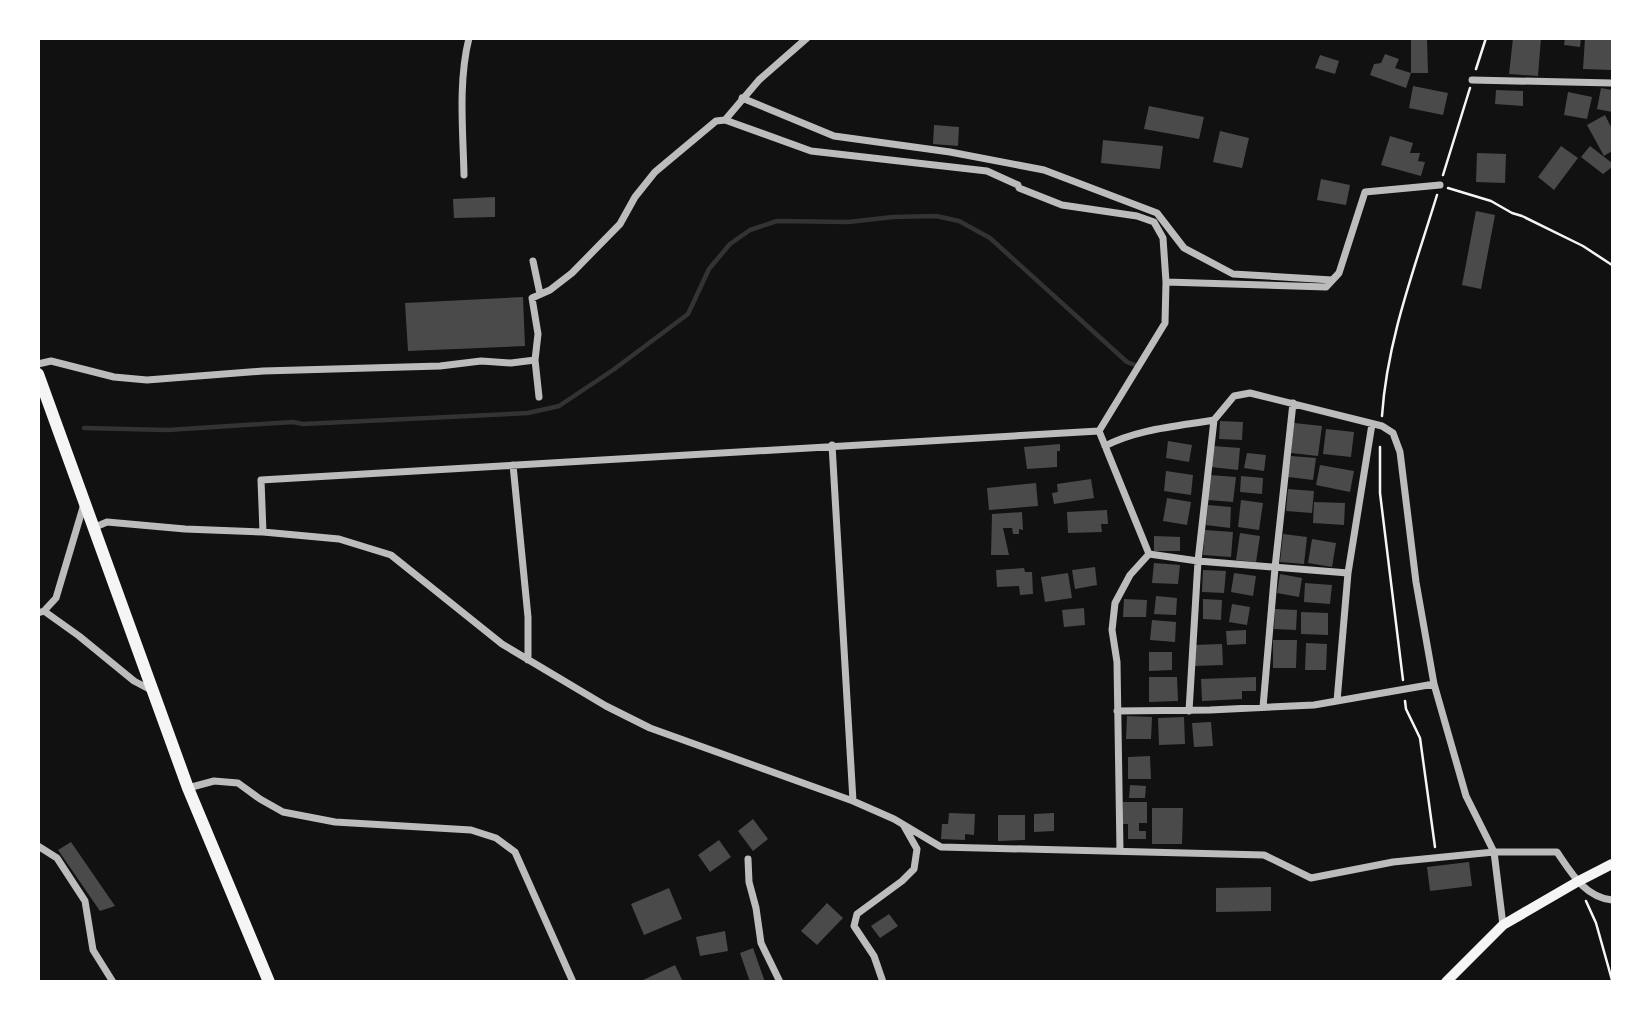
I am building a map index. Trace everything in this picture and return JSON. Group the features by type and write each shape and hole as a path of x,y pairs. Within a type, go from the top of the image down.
{"highway":[{"path":"38,374 188,788 269,982"}],"main road":[{"path":"1446,982 1503,925 1612,864"}],"street":[{"path":"464,175 462,108 469,38"},
{"path":"725,120 759,80 807,38"},
{"path":"1472,79 1612,83"},
{"path":"742,98 834,136 950,152 1044,170 1157,213 1184,248 1233,274 1332,280"},
{"path":"539,397 535,360 538,334 532,298 550,290 572,273 620,224 635,197 655,172 716,121 725,120 811,151 986,171 1062,205 1137,216 1154,222 1163,238 1165,323 1099,431"},
{"path":"1166,282 1326,287 1339,273 1365,192 1440,185"},
{"path":"533,261 540,294"},
{"path":"38,364 51,361 114,377 147,380 263,371 440,366 481,361 511,363 535,360"},
{"path":"1189,711 1198,561 1214,420 1234,396 1250,393 1382,426 1393,433 1399,452 1416,582 1434,684 1466,796 1494,852 1503,925"},
{"path":"1263,707 1293,403"},
{"path":"1105,446 1161,428 1214,420"},
{"path":"1337,701 1348,573 1372,424"},
{"path":"263,532 261,480 1099,431"},
{"path":"1099,431 1149,554"},
{"path":"832,445 853,801"},
{"path":"513,466 528,617 528,660"},
{"path":"84,503 56,598 41,612 79,636 134,681 151,690"},
{"path":"93,528 107,522 263,532 339,539 391,555 502,644 583,693 650,728 853,801 903,824 941,847 1264,855 1311,878 1393,862 1494,852 1557,852 1577,882 1599,899 1612,900"},
{"path":"1149,554 1198,561 1348,573"},
{"path":"1120,851 1117,662 1112,630 1115,603 1130,575 1149,554"},
{"path":"1117,711 1189,711 1314,705 1434,684"},
{"path":"188,788 215,781 238,783 283,812 335,822 471,830 496,838 515,852 573,982"},
{"path":"883,982 874,956 854,926 858,915 914,869 917,849 903,824"},
{"path":"38,846 57,858 85,901 93,950 113,982"},
{"path":"748,859 761,943 780,982"}],"path":[{"path":"1437,858 1420,738 1406,709 1380,493 1384,381 1440,185 1486,38"},
{"path":"1440,185 1491,201 1583,246 1612,265"},
{"path":"1577,882 1596,923 1612,980"}],"building":[{"path":"1411,38 1427,38 1428,73 1411,73"},
{"path":"1513,38 1541,38 1538,76 1509,74"},
{"path":"1565,38 1581,38 1580,47 1564,45"},
{"path":"1585,38 1612,39 1612,70 1583,69"},
{"path":"1385,54 1399,59 1395,68 1411,73 1406,88 1370,75 1374,64 1381,63"},
{"path":"1320,55 1339,61 1335,74 1315,68"},
{"path":"1413,86 1448,93 1443,115 1409,108"},
{"path":"1601,88 1612,90 1612,112 1597,109"},
{"path":"1496,90 1523,91 1523,106 1495,104"},
{"path":"1568,92 1592,97 1587,119 1564,115"},
{"path":"1149,106 1204,117 1199,139 1144,129"},
{"path":"1605,115 1612,129 1612,151 1604,156 1587,125"},
{"path":"934,125 959,127 958,146 933,144"},
{"path":"1220,131 1249,138 1242,168 1213,162"},
{"path":"1390,136 1413,143 1410,153 1420,153 1418,161 1425,162 1421,176 1381,165"},
{"path":"1103,140 1163,146 1160,169 1101,163"},
{"path":"1561,146 1578,158 1554,190 1538,177"},
{"path":"1590,146 1612,163 1612,167 1603,174 1581,157"},
{"path":"1477,153 1506,154 1505,183 1476,182"},
{"path":"1321,179 1350,185 1346,205 1317,200"},
{"path":"495,197 495,217 454,218 453,199"},
{"path":"1476,211 1495,215 1481,289 1462,285"},
{"path":"523,297 525,346 408,351 405,303"},
{"path":"1220,421 1243,422 1242,440 1219,439"},
{"path":"1294,423 1322,426 1318,456 1291,453"},
{"path":"1326,429 1354,432 1351,457 1323,454"},
{"path":"1168,441 1192,445 1189,462 1166,458"},
{"path":"1060,444 1057,467 1027,469 1024,447"},
{"path":"1213,446 1240,448 1238,470 1211,467"},
{"path":"1247,453 1266,455 1264,471 1244,468"},
{"path":"1291,456 1316,458 1313,480 1288,477"},
{"path":"1320,465 1354,471 1350,492 1316,485"},
{"path":"1166,471 1193,475 1191,495 1164,491"},
{"path":"1210,475 1236,477 1233,502 1208,500"},
{"path":"1241,476 1263,478 1262,494 1240,492"},
{"path":"1091,479 1094,498 1054,504 1052,493 1058,492 1057,484"},
{"path":"1036,483 1038,506 989,510 987,488"},
{"path":"1288,489 1314,491 1312,513 1286,511"},
{"path":"1167,498 1191,502 1187,525 1163,521"},
{"path":"1241,500 1263,503 1259,530 1238,527"},
{"path":"1314,502 1345,503 1344,525 1313,523"},
{"path":"1208,505 1231,507 1230,528 1206,525"},
{"path":"1107,510 1108,524 1101,524 1102,532 1068,533 1067,512"},
{"path":"1022,512 1023,530 1019,529 1019,534 1013,534 1012,528 1003,528 1009,555 991,555 992,514"},
{"path":"1205,530 1233,532 1231,557 1203,555"},
{"path":"1240,533 1260,536 1256,562 1236,560"},
{"path":"1283,534 1307,537 1304,564 1280,562"},
{"path":"1154,536 1180,537 1180,551 1154,551"},
{"path":"1312,539 1336,543 1332,567 1308,563"},
{"path":"1154,563 1180,565 1178,584 1152,583"},
{"path":"1095,567 1097,585 1075,589 1072,570"},
{"path":"1024,568 1025,572 1032,572 1033,594 1020,595 1019,586 997,587 996,570"},
{"path":"1203,570 1226,571 1224,593 1202,592"},
{"path":"1068,573 1072,598 1045,602 1041,577"},
{"path":"1234,573 1256,576 1253,596 1231,592"},
{"path":"1280,574 1302,578 1299,597 1277,593"},
{"path":"1305,583 1332,585 1330,604 1304,602"},
{"path":"1156,596 1177,598 1176,615 1154,614"},
{"path":"1124,599 1147,600 1146,617 1123,617"},
{"path":"1203,599 1222,600 1221,620 1203,619"},
{"path":"1232,604 1250,607 1247,625 1229,622"},
{"path":"1084,608 1085,625 1064,627 1062,610"},
{"path":"1275,609 1297,610 1296,630 1274,629"},
{"path":"1301,612 1328,613 1328,635 1301,634"},
{"path":"1152,620 1176,622 1175,642 1150,640"},
{"path":"1246,630 1246,644 1227,645 1226,631"},
{"path":"1273,640 1297,640 1296,668 1273,668"},
{"path":"1306,643 1327,644 1326,670 1305,670"},
{"path":"1222,644 1223,665 1194,666 1193,645"},
{"path":"1149,652 1172,652 1172,670 1149,671"},
{"path":"1149,677 1177,677 1178,701 1149,702"},
{"path":"1256,677 1256,691 1242,691 1242,699 1202,701 1201,679"},
{"path":"1127,716 1152,717 1151,739 1126,739"},
{"path":"1184,717 1185,744 1159,745 1158,718"},
{"path":"1211,722 1213,746 1194,747 1192,723"},
{"path":"1150,756 1151,779 1128,779 1128,757"},
{"path":"1130,785 1146,786 1145,798 1129,798"},
{"path":"1123,802 1147,802 1147,823 1139,823 1139,831 1146,831 1146,839 1128,839 1128,824 1123,824"},
{"path":"1152,808 1183,808 1182,844 1152,844"},
{"path":"949,813 975,814 974,835 965,834 965,840 941,839 942,824 948,824"},
{"path":"1054,813 1054,831 1034,832 1034,814"},
{"path":"998,815 1025,815 1025,840 998,841"},
{"path":"753,819 768,839 753,851 738,831"},
{"path":"719,840 731,857 710,872 698,855"},
{"path":"71,842 115,906 100,911 58,850"},
{"path":"1469,862 1472,886 1430,891 1427,867"},
{"path":"1271,887 1271,911 1216,912 1216,888"},
{"path":"669,888 682,919 644,935 631,904"},
{"path":"827,903 843,918 817,945 801,931"},
{"path":"889,914 898,926 880,938 871,926"},
{"path":"725,931 728,951 700,956 696,937"},
{"path":"753,948 765,982 750,982 740,953"},
{"path":"675,965 683,982 639,982"}],"waterway":[{"path":"84,428 168,430 293,422 303,424 528,413 559,406 688,314 709,269 730,244 750,230 777,221 848,222 936,216 959,221 990,238 1127,362 1135,365"}]}
